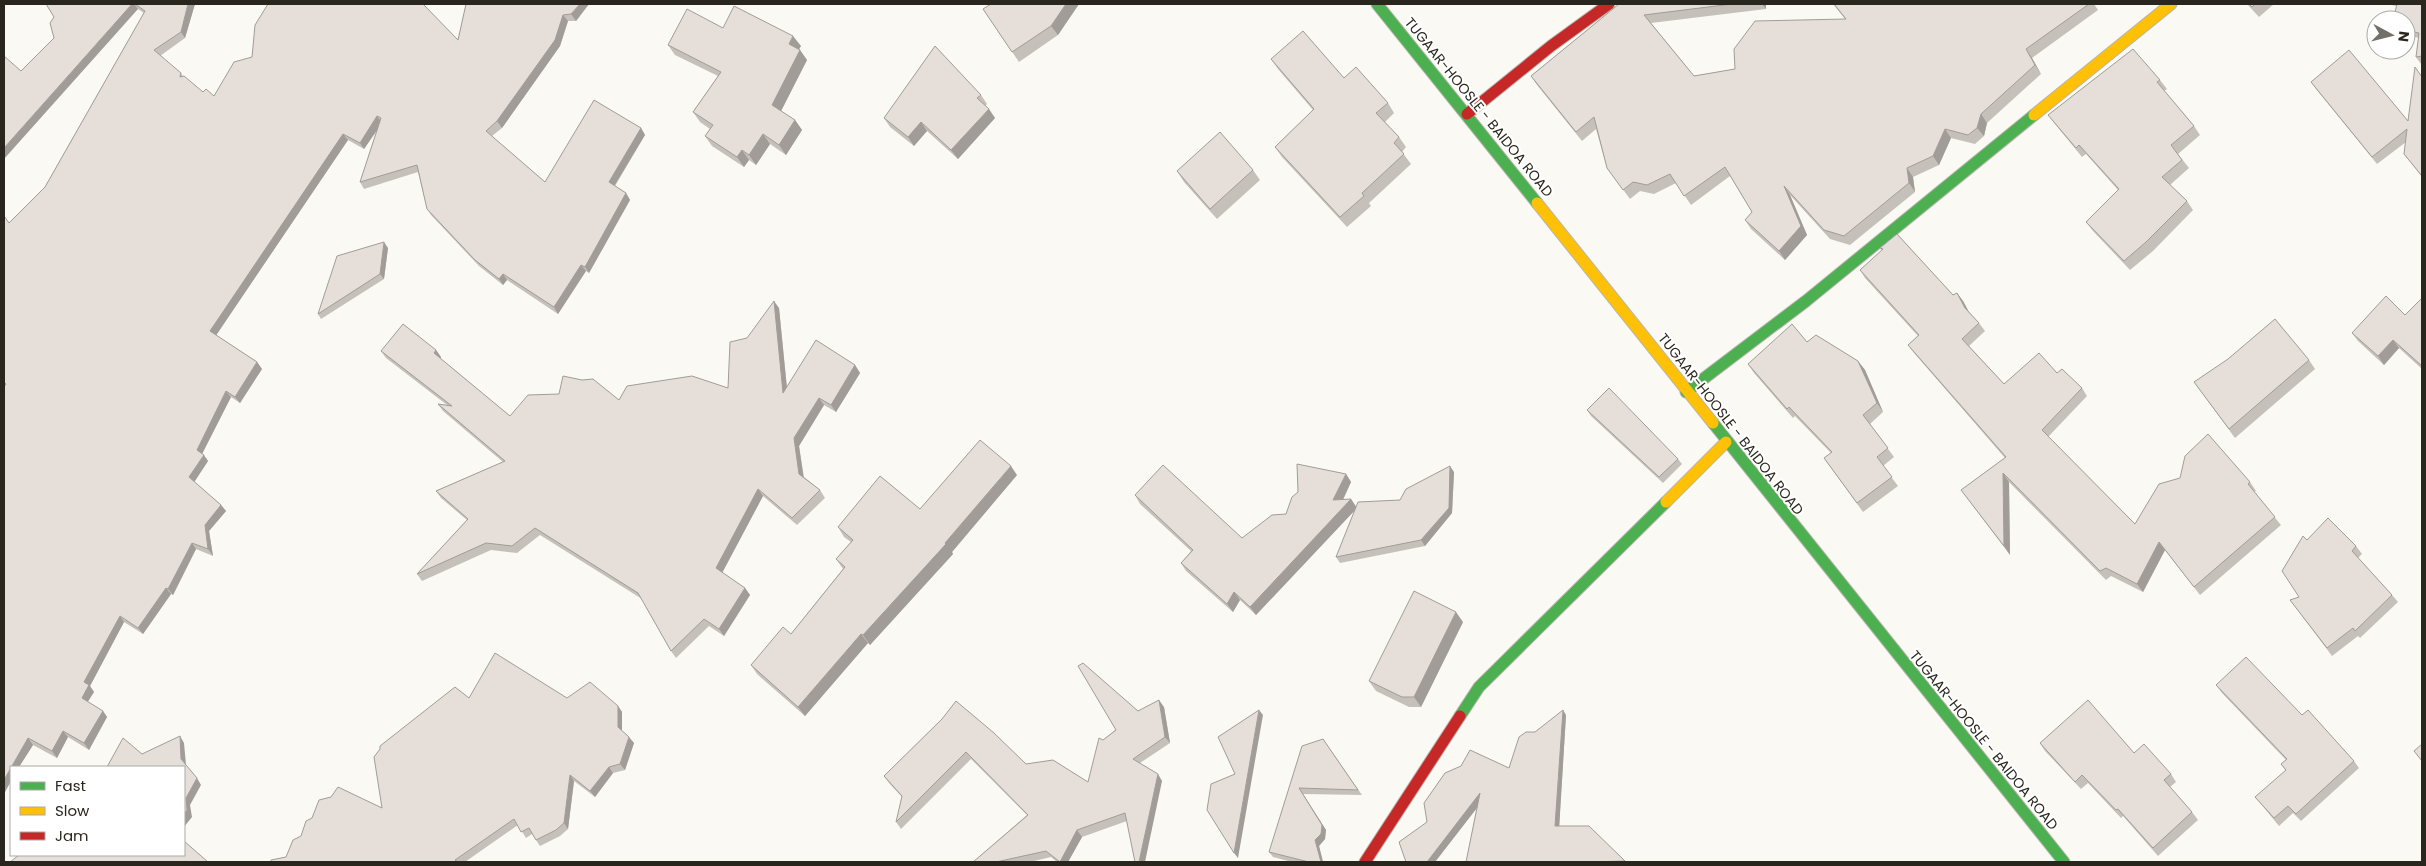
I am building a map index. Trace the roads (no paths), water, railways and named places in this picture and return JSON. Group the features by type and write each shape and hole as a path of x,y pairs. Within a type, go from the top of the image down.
{"street":[{"name":"TUGAAR-HOOSLE - BAIDOA ROAD","path":"1376,4 1467,114 1910,673 2064,862"},
{"path":"1467,114 1551,46 1609,4"},
{"path":"1686,392 1806,302 2171,4"},
{"path":"1365,862 1479,687 1726,442"}]}
